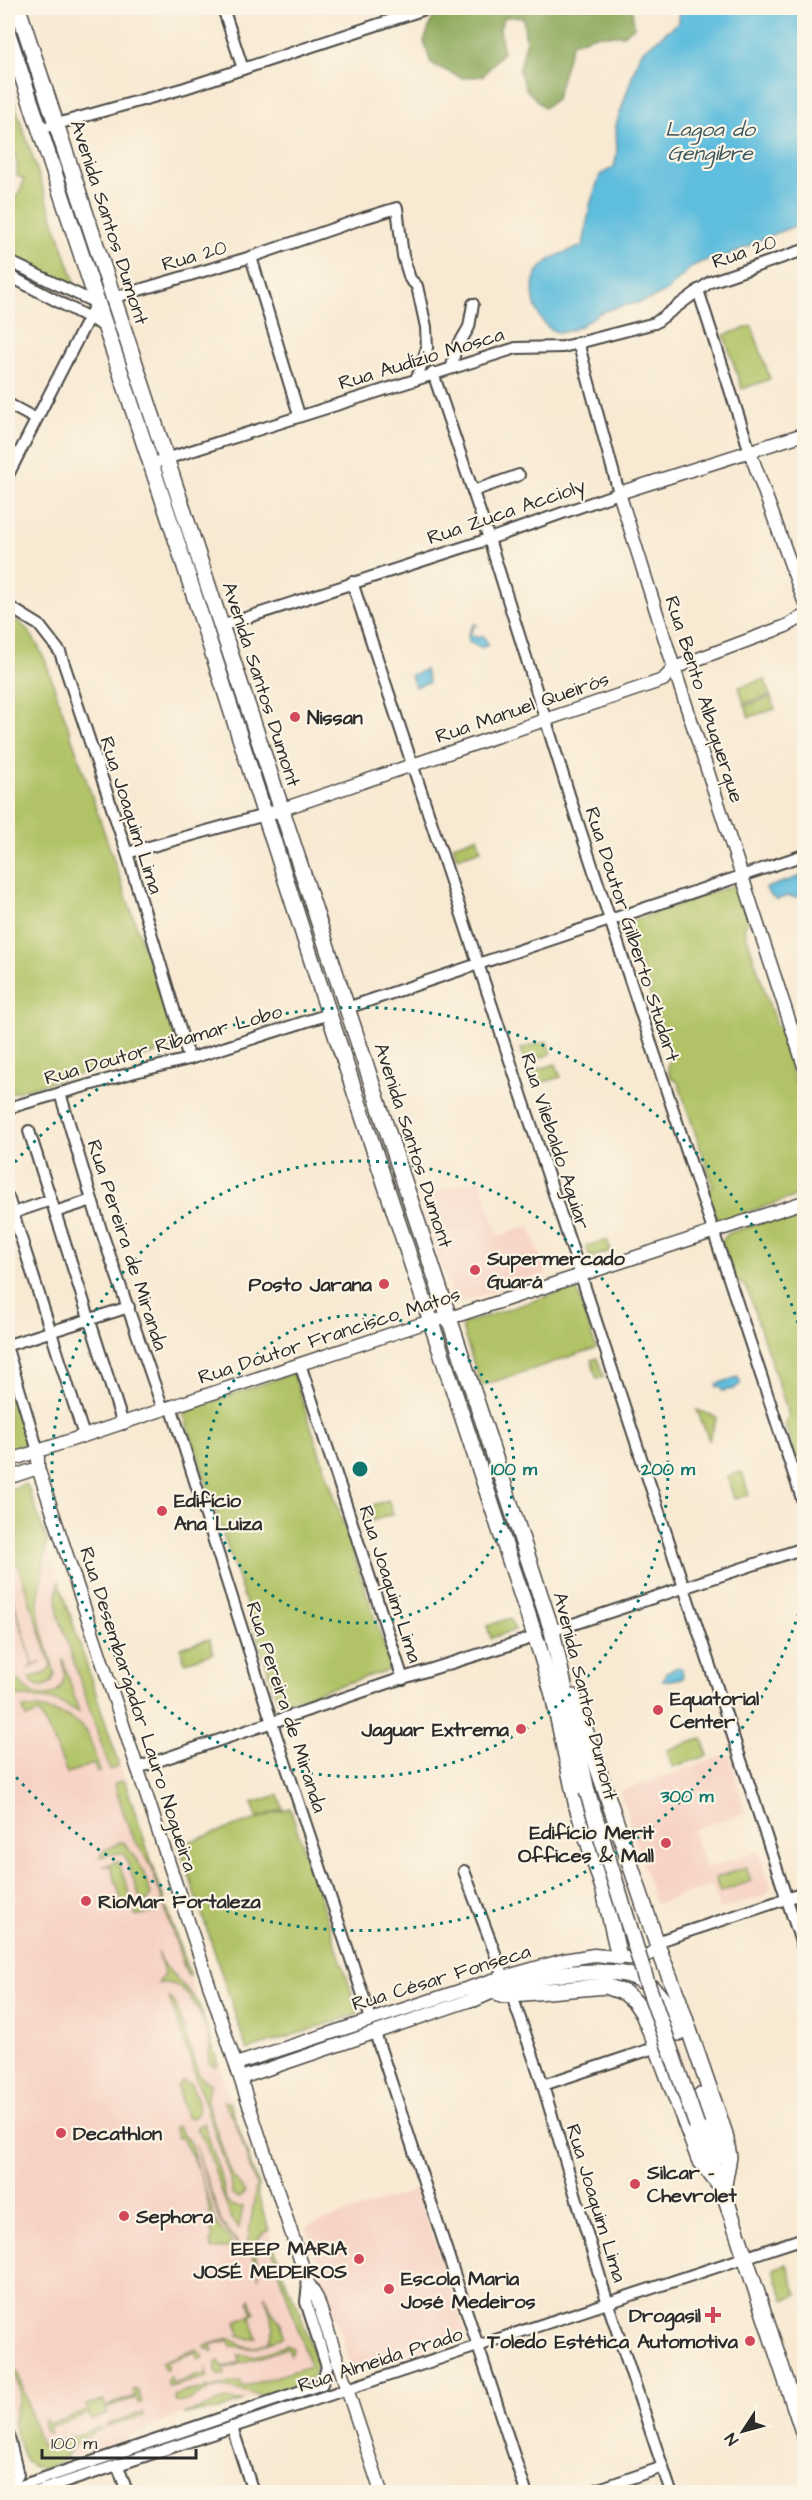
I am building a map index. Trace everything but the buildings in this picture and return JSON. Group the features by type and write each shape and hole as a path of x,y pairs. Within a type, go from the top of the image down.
{"main road":[{"name":"Avenida Santos Dumont","path":"18,8 552,1631 587,1791 646,1980 697,2126 725,2182 745,2258 804,2435"},
{"name":"Avenida Santos Dumont","path":"8,34 535,1637 553,1695 577,1806 604,1891 619,1957"},
{"path":"63,202 79,197"},
{"path":"70,222 86,218"},
{"path":"372,1140 389,1134"},
{"path":"379,1165 397,1159"},
{"path":"481,1473 497,1467"},
{"path":"563,1680 578,1705 657,1946 678,1998 725,2134 729,2157 725,2182"},
{"path":"474,1999 522,1980 596,1972 620,1972 639,1978 652,1987 674,2016 725,2182"},
{"path":"474,1999 511,1993 606,1986 616,1989 635,2001 657,2047 699,2158 725,2182"}],"street":[{"path":"223,8 243,69"},
{"path":"39,129 243,69 428,8"},
{"name":"Rua 20","path":"112,298 251,257 355,220 397,208 403,256 410,279 417,285 426,327 427,348 417,378"},
{"name":"Rua 20","path":"698,290 710,282 804,250"},
{"path":"251,257 299,415"},
{"path":"8,475 88,316 96,303 11,263 8,275 88,316 104,326"},
{"path":"698,290 750,452 804,601"},
{"name":"Rua Audízio Mosca","path":"150,464 516,348 555,348 655,323 698,290"},
{"path":"452,368 455,351 469,327 473,304"},
{"name":"Rua Bento Albuquerque","path":"578,342 619,493 804,1066"},
{"name":"Rua Doutor Gilberto Studart","path":"433,373 489,539 544,720 609,919 804,1505"},
{"path":"8,404 36,419"},
{"name":"Rua Zuca Accioly","path":"220,626 804,434"},
{"path":"473,491 519,475"},
{"name":"Rua Vilebaldo Aguiar","path":"352,582 804,1951"},
{"name":"Rua Joaquim Lima","path":"8,606 39,625 60,652 127,853 189,1059"},
{"path":"804,616 804,623"},
{"name":"Rua Manuel Queirós","path":"265,814 663,680 674,668 786,626 804,616"},
{"name":"Rua Manuel Queirós","path":"786,626 804,623"},
{"path":"127,853 265,814"},
{"path":"347,1008 804,855"},
{"name":"Rua Doutor Ribamar Lobo","path":"8,1108 189,1059 329,1014"},
{"name":"Rua Pereira de Miranda","path":"60,1093 92,1200 167,1407 371,2019"},
{"path":"29,1131 123,1424"},
{"path":"8,1197 84,1436"},
{"path":"13,1213 51,1200"},
{"path":"55,1212 92,1200"},
{"name":"Rua Doutor Francisco Matos","path":"8,1461 431,1321 804,1202"},
{"path":"8,1345 129,1307"},
{"name":"Rua Desembargador Lauro Nogueira","path":"8,1352 38,1451 38,1468 308,2283 317,2298 381,2493"},
{"name":"Rua Joaquim Lima","path":"300,1364 403,1679"},
{"path":"8,1478 38,1468"},
{"path":"552,1631 804,1548"},
{"path":"137,1768 535,1637"},
{"path":"464,1871 504,1977"},
{"name":"Rua César Fonseca","path":"236,2064 504,1977 579,1956 638,1959 657,1946 804,1893"},
{"name":"Rua Joaquim Lima","path":"511,1993 543,2085 608,2304 671,2493"},
{"name":"Rua César Fonseca","path":"241,2078 474,1999"},
{"path":"375,2033 526,2493"},
{"path":"543,2085 657,2047"},
{"name":"Rua Almeida Prado","path":"36,2493 804,2238"},
{"name":"Rua Desembargador Lauro Nogueira","path":"308,2283 306,2302 327,2367 322,2384"},
{"name":"Rua Almeida Prado","path":"11,2489 322,2384"},
{"path":"232,2427 253,2493"},
{"path":"8,2433 17,2465 17,2479 11,2489"},
{"path":"17,2465 29,2475 42,2480"},
{"path":"118,2466 126,2493"},
{"path":"590,2493 663,2467"}],"shaded area":[{"path":"480,1178 499,1236 530,1226 546,1274 462,1301 453,1298 419,1198"},
{"name":"RioMar Fortaleza","path":"25,1484 28,1487 199,2004 258,2185 258,2195 289,2290 297,2304 317,2365 308,2380 244,2401 226,2400 167,2419 115,2444 38,2468 26,2462 8,2406 8,1490"},
{"path":"729,1754 746,1813 693,1830 705,1868 759,1851 771,1888 765,1895 720,1910 712,1886 655,1904 620,1791"},
{"name":"Escola Maria José Medeiros","path":"417,2190 465,2332 462,2338 359,2372 352,2368 305,2227"}],"green space":[{"path":"469,8 632,8 634,27 623,35 596,35 572,43 556,99 544,108 526,89 519,71 526,43 523,17 505,17 500,28 503,52 483,76 462,78 431,64 424,41 432,19"},
{"path":"8,84 74,280 70,286 8,254 8,208 21,189 24,179 17,176 17,163 8,130"},
{"path":"752,326 770,379 742,389 724,335"},
{"path":"8,614 21,623 30,634 45,660 177,1044 174,1048 8,1094"},
{"path":"765,679 770,695 744,704 739,687"},
{"path":"771,697 775,709 749,717 745,706"},
{"path":"477,837 481,850 457,858 453,845"},
{"path":"734,885 739,888 749,918 744,928 776,1025 785,1029 789,1039 784,1048 804,1108 804,1194 720,1221 717,1220 708,1191 713,1185 678,1082 671,1078 667,1066 672,1058 637,957 628,951 620,925"},
{"path":"547,1041 551,1054 525,1062 521,1049"},
{"path":"556,1064 561,1077 534,1085 530,1072"},
{"path":"804,1209 804,1485 785,1424 789,1416 746,1286 735,1281 722,1241 729,1233"},
{"path":"607,1240 611,1251 590,1258 586,1246"},
{"path":"572,1288 577,1290 596,1348 481,1386 462,1328 463,1324"},
{"path":"597,1358 604,1377 597,1379 591,1360"},
{"path":"293,1373 392,1669 279,1704 183,1412"},
{"path":"8,1381 27,1440 25,1444 8,1449"},
{"path":"697,1410 717,1417 709,1440"},
{"path":"742,1472 749,1495 734,1499 727,1476"},
{"path":"25,1484 47,1541 38,1602 40,1623 55,1673 52,1682 42,1687 34,1684 29,1678 46,1673 51,1665 18,1565 8,1560 8,1490"},
{"path":"388,1500 393,1514 366,1523 361,1509"},
{"path":"59,1581 118,1761 117,1766 110,1770 58,1614"},
{"path":"8,1584 34,1665 41,1663 27,1669 33,1665"},
{"path":"510,1618 515,1630 491,1638 487,1626"},
{"path":"209,1639 214,1653 185,1662 180,1648"},
{"path":"63,1659 79,1712 57,1701 9,1695 8,1692 15,1690 8,1663 14,1683 20,1681 30,1692 44,1696 51,1695 61,1686 64,1676"},
{"path":"23,1708 50,1710 76,1722 88,1735 100,1772 97,1772 94,1764 67,1773 39,1713 26,1718"},
{"path":"702,1739 708,1756 672,1767 667,1750"},
{"path":"120,1781 125,1782 190,1977 186,1973 151,1865 131,1835 114,1784"},
{"path":"278,1795 283,1809 257,1818 252,1803"},
{"path":"290,1808 359,2014 247,2050 179,1845"},
{"path":"124,1842 142,1868 151,1895 147,1901 140,1898 124,1854 100,1857 103,1851"},
{"path":"118,1861 134,1906 146,1911 154,1908 156,1912 136,1916 131,1902 123,1904 110,1865 103,1867"},
{"path":"746,1867 751,1881 720,1892 715,1878"},
{"path":"158,1951 163,1964 198,2002 218,2065 214,2066 209,2063 208,2035 194,2003 178,1987 168,1983 158,1984 164,1974"},
{"path":"169,1997 175,2003 198,2073 211,2084 207,2102 231,2174 245,2192 240,2198 232,2195 230,2178"},
{"path":"183,2081 191,2084 198,2102 197,2115 193,2118 186,2117 177,2087"},
{"path":"223,2101 230,2103 258,2185 258,2195 269,2230 258,2239 256,2245 259,2278 248,2241 256,2186 235,2120"},
{"path":"204,2123 226,2200 232,2206 243,2207 239,2228 231,2219 205,2142 196,2128"},
{"path":"177,2126 190,2143 217,2225 229,2239 235,2257 230,2247 212,2250 205,2191 182,2137 178,2138 174,2128"},
{"path":"195,2145 221,2221 236,2240 242,2258 240,2258 234,2241 220,2222"},
{"path":"269,2241 272,2241 289,2290 297,2304 317,2365 313,2375 308,2380 270,2394 259,2395 220,2387 209,2389 185,2401 176,2402 174,2396 180,2393 240,2381 243,2387 310,2366"},
{"path":"787,2264 797,2295 784,2300 773,2269"},
{"path":"265,2295 272,2312 281,2323 283,2337 263,2344 270,2340 274,2327"},
{"path":"250,2299 255,2313 253,2314 249,2302"},
{"path":"250,2315 257,2338 250,2339 238,2335 240,2334 236,2322"},
{"path":"229,2338 245,2346 256,2346 251,2348 231,2346 228,2340 211,2345 213,2352 204,2346"},
{"path":"287,2345 293,2349 290,2355 287,2348 224,2369 225,2376 219,2375 216,2370 216,2363 219,2361 223,2367 240,2362 238,2355 255,2356"},
{"path":"196,2349 204,2356 198,2359 195,2352 166,2362 168,2369 165,2370 161,2362"},
{"path":"8,2352 12,2355 41,2446 101,2429 77,2441 60,2463 44,2468 35,2467 26,2462 13,2423 20,2392"},
{"path":"204,2366 208,2377 169,2387 167,2380 171,2377 173,2384 206,2373"},
{"path":"135,2389 142,2402 138,2404 136,2398 106,2408 108,2414 91,2420 89,2414 49,2427 51,2433 45,2430 43,2423 46,2419 48,2424 88,2411 86,2405 103,2400 106,2406 135,2396 133,2390"},
{"path":"226,2400 244,2401 218,2410 184,2414"},
{"path":"144,2412 144,2416 106,2426 108,2424"}],"water":[{"name":"Lagoa do Gengibre","path":"680,8 796,8 804,26 804,222 735,253 699,263 656,297 600,313 569,331 555,331 542,320 537,310 533,290 537,273 546,262 583,246 590,205 600,175 614,167 617,154 616,125 640,53 679,22"},
{"path":"474,624 477,625 470,634 478,638 483,636 489,645 480,648 469,642 468,634"},
{"path":"425,670 429,682 415,687 411,675"},
{"path":"801,876 803,898 787,896 777,900 768,893 766,888"},
{"path":"738,1377 741,1383 734,1389 722,1391 720,1387 717,1387 716,1384"},
{"path":"678,1667 682,1669 683,1678 663,1681 666,1672"}],"place":[{"name":"Nissan","path":"295,717"},
{"name":"Supermercado Guará","path":"475,1270"},
{"name":"Posto Jarana","path":"384,1284"},
{"name":"Edifício Ana Luiza","path":"162,1511"},
{"name":"Equatorial Center","path":"658,1710"},
{"name":"Jaguar Extrema","path":"521,1729"},
{"name":"Edifício Merit Offices & Mall","path":"666,1843"},
{"name":"RioMar Fortaleza","path":"86,1901"},
{"name":"Decathlon","path":"61,2133"},
{"name":"Silcar - Chevrolet","path":"635,2184"},
{"name":"Sephora","path":"124,2216"},
{"name":"EEEP MARIA JOSÉ MEDEIROS","path":"359,2259"},
{"name":"Escola Maria José Medeiros","path":"389,2289"},
{"name":"Drogasil","path":"713,2315"},
{"name":"Toledo Estética Automotiva","path":"750,2341"}]}
